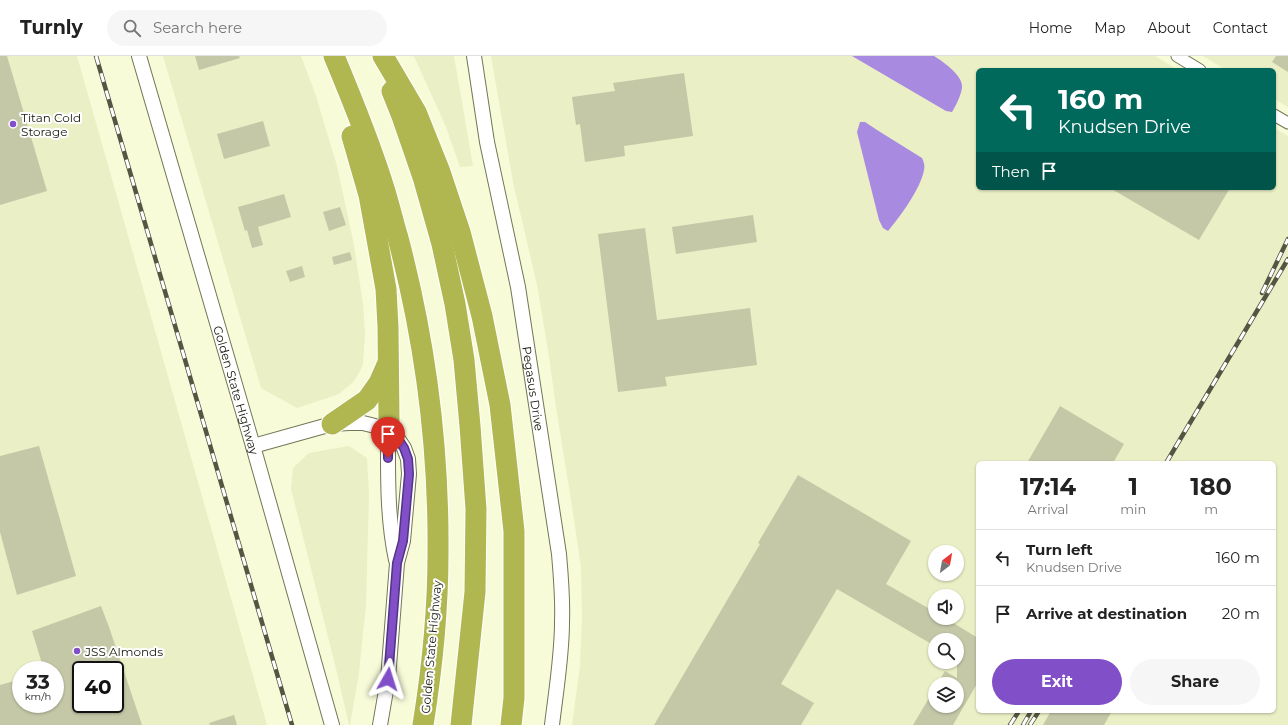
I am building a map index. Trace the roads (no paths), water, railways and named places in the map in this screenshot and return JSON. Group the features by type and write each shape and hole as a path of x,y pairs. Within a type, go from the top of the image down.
{"highway":[{"path":"333,56 349,124 369,195 386,289 389,358 388,431"},
{"name":"Golden State Highway","path":"333,56 359,114 385,189 406,267 422,346 435,459 438,554 436,611 429,687 423,725"},
{"path":"378,56 402,116 423,177 442,244 455,304 464,360 476,509 476,562 475,592 461,725"},
{"path":"383,56 416,112 440,172 460,232 482,316 498,398 514,531 514,698 511,725"},
{"path":"332,424 367,400 379,383 389,358"}],"street":[{"name":"Golden State Highway","path":"139,56 253,446 332,725"},
{"name":"Pegasus Drive","path":"474,56 487,142 518,287 559,554 562,588 561,656 552,725"},
{"path":"1177,56 1197,68"},
{"path":"1276,116 1288,123"},
{"path":"253,446 332,424 362,423 388,431 396,436 404,448 408,459 409,474 403,541 397,563 387,686 380,725"},
{"path":"388,431 390,518 392,539 397,563"}],"railway":[{"path":"96,56 292,725"},
{"path":"1262,293 1288,239"},
{"path":"1167,461 1288,259"},
{"path":"1010,725 1018,713"},
{"path":"1023,725 1030,713"},
{"path":"1030,725 1038,713"}],"place":[{"name":"Titan Cold Storage","path":"13,124"},
{"name":"JSS Almonds","path":"77,651"}]}
